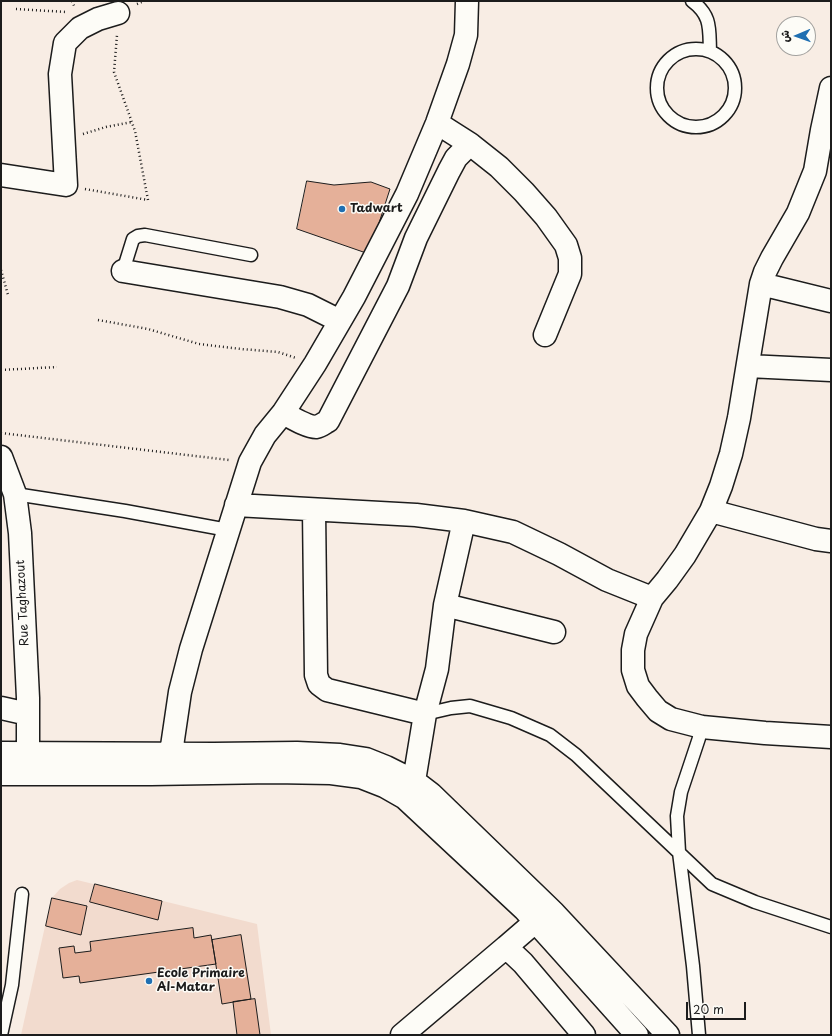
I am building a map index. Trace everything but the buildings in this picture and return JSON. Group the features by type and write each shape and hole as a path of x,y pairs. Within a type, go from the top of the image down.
{"street":[{"path":"172,753 180,692 191,649 250,462 265,435 282,413 315,364 354,297 407,194 438,123 458,64 466,35 467,1"},
{"path":"1,175 66,186 60,74 66,43 80,28 108,16"},
{"path":"831,88 826,132 815,171 798,212 772,258 761,284 740,418 721,486 711,512 685,555 652,598 636,634 633,650 633,670 638,686 658,711 671,719 702,727 831,737"},
{"path":"438,123 470,144 499,167 546,217 566,245 570,258 570,274 545,335"},
{"path":"282,413 316,427 328,421 398,286 416,238 449,171 456,158 470,144"},
{"path":"123,271 280,297 308,305 340,321"},
{"path":"761,284 831,300"},
{"path":"748,366 831,370"},
{"name":"Rue Taghazout","path":"1,457 15,494 20,533 28,714 28,753"},
{"path":"236,505 416,515 464,521 513,532 559,554 607,580 652,598"},
{"path":"314,510 316,675 319,684 327,690 425,714"},
{"path":"711,512 816,539 831,541"},
{"path":"414,781 425,714 437,669 445,605 464,521"},
{"path":"445,605 554,632"},
{"path":"1,708 28,714"},
{"path":"1,753 297,753 340,756 366,760 386,767 414,781 431,794 554,913 668,1035"},
{"path":"1,774 331,773 361,777 384,786 405,798 524,909 637,1035"},
{"path":"402,1035 535,922"},
{"path":"506,947 523,963 584,1035"}],"lane":[{"path":"692,1 705,14 709,25 710,51"},
{"path":"699,48 710,51 720,56 733,74 735,85 731,107 724,116 715,123 704,127 693,128 682,126 672,120 664,112 658,102 656,91 657,80 661,69 668,60 677,53 688,49 699,48"},
{"path":"123,271 133,239 138,236 145,235 251,255"},
{"path":"15,494 125,511 228,530"},
{"path":"425,714 451,708 470,706 511,718 550,735 576,755 712,884 755,902 831,927"},
{"path":"699,1035 693,966 679,852 677,816 681,792 702,727"},
{"path":"1,1035 12,985 22,894"}],"path":[{"path":"16,9 77,12 108,16 114,72 135,131 148,200 66,186"},
{"path":"64,140 106,127 132,122"},
{"path":"1,270 8,295"},
{"path":"98,320 148,329 199,344 278,352 315,364"},
{"path":"1,370 57,366"},
{"path":"1,433 250,462"}],"shaded area":[{"name":"Ecole Primaire Al-Matar","path":"77,880 257,924 271,1035 21,1035 51,899 60,889"}],"place":[{"name":"Tadwart","path":"342,209"},
{"name":"Ecole Primaire Al-Matar","path":"149,981"}]}
